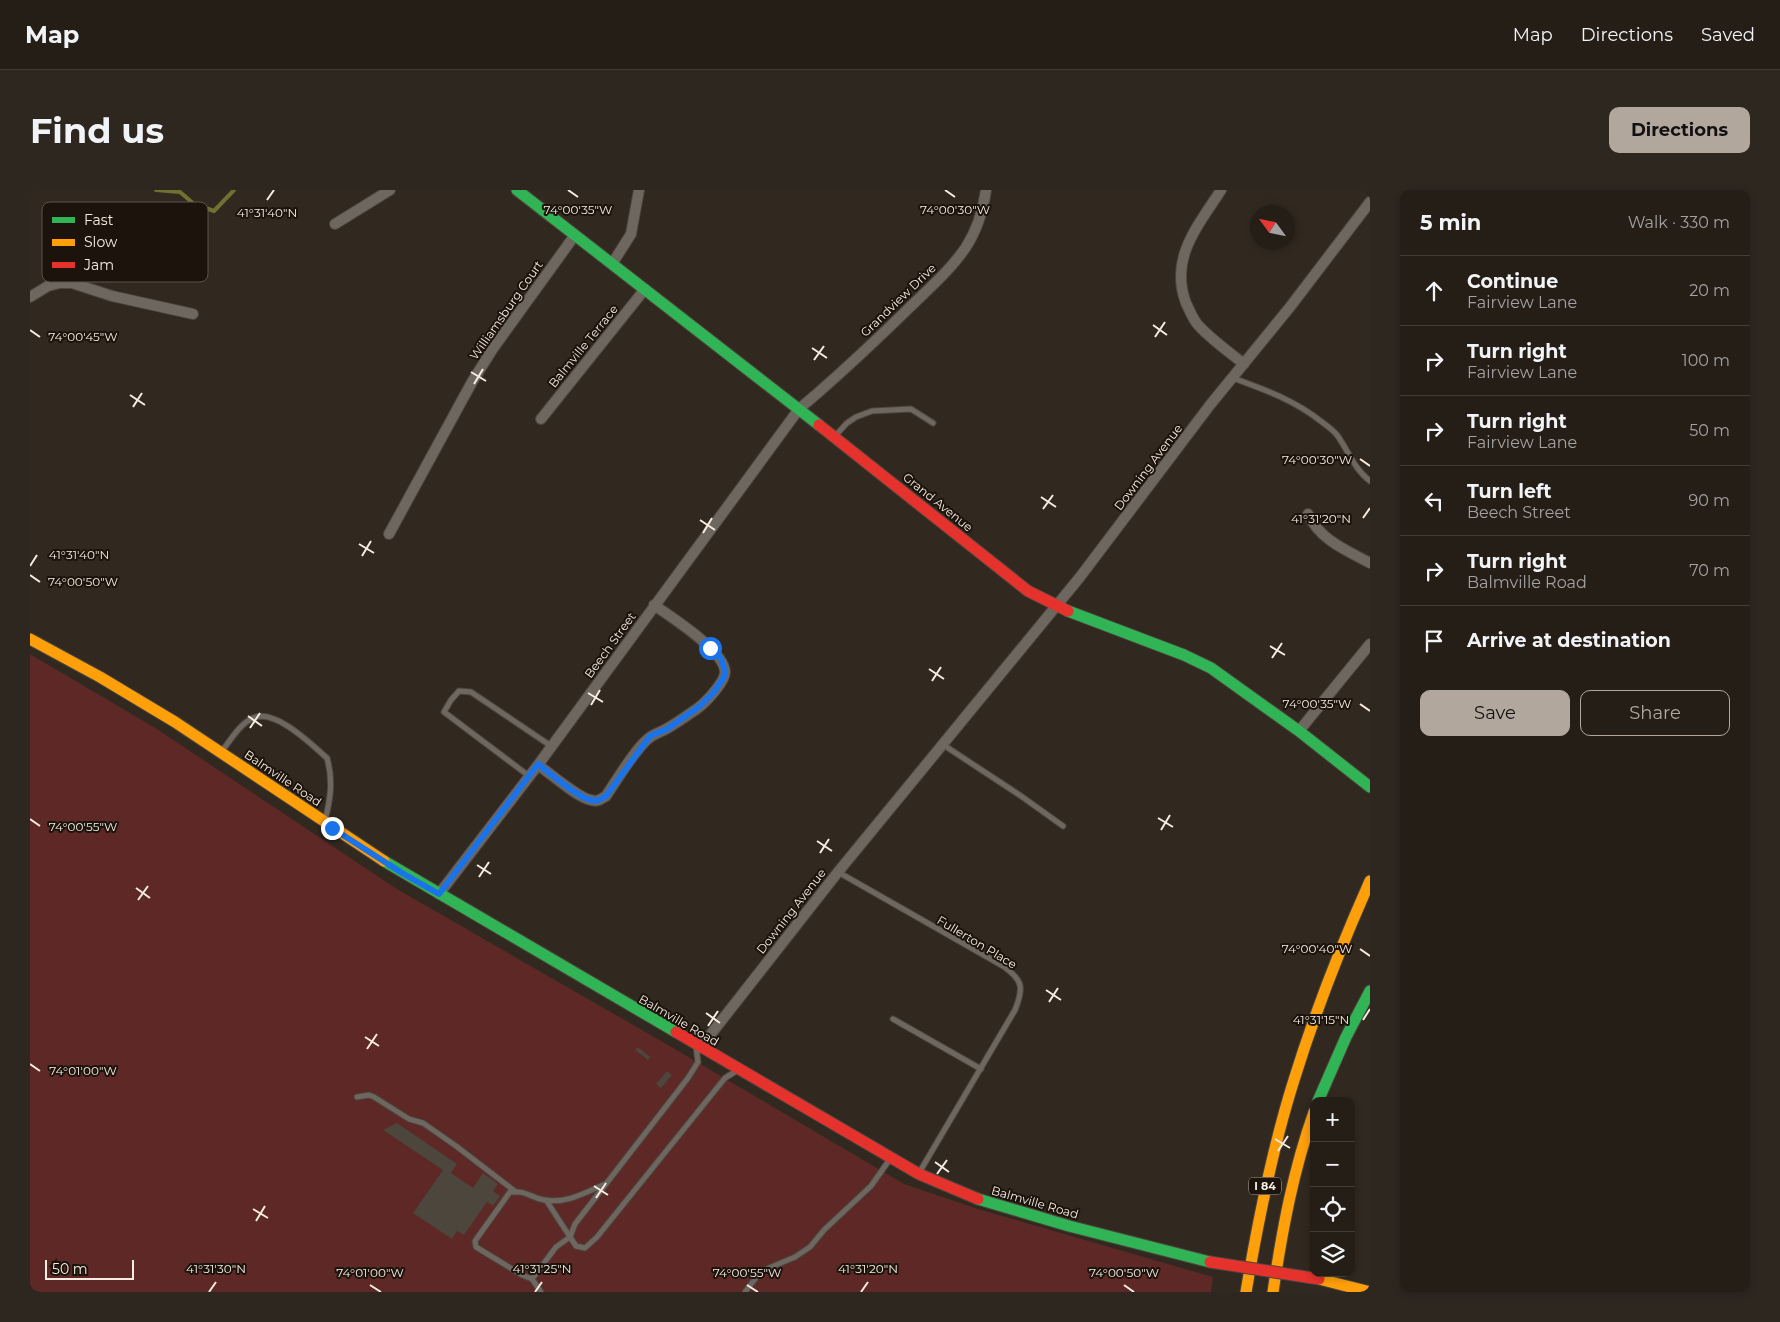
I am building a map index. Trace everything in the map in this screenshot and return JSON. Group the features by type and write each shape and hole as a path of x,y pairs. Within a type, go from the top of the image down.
{"main road":[{"name":"Grand Avenue","path":"517,190 799,409 1028,591 1078,616 1184,655 1211,668 1299,731 1370,787"},
{"name":"Balmville Road","path":"30,640 158,712 402,873 698,1047 940,1185 985,1202 1052,1222 1210,1262 1319,1279 1370,1292"},
{"name":"I 84","path":"1246,1292 1264,1192 1292,1081 1322,992 1344,937 1370,881"},
{"path":"1320,1097 1346,1037 1370,991"},
{"name":"I 84","path":"1272,1292 1293,1183 1310,1124"}],"street":[{"path":"335,224 390,190"},
{"path":"612,264 631,234 639,190"},
{"name":"Grandview Drive","path":"799,409 836,378 948,269 965,248 977,226 984,206 986,190"},
{"path":"1221,190 1185,249 1181,269 1182,292 1190,314 1199,326 1244,364"},
{"name":"Downing Avenue","path":"698,1047 942,744 1080,577 1370,202"},
{"name":"Williamsburg Court","path":"389,534 472,382 520,308 575,235"},
{"path":"30,297 48,286 72,283 112,296 193,314"},
{"name":"Balmville Terrace","path":"541,419 645,289"},
{"name":"Beech Street","path":"439,894 530,776 799,409"},
{"path":"1308,514 1322,535 1370,563"},
{"path":"538,764 582,797 599,800 606,796 650,736 667,729 700,706 714,692 724,677 725,670 721,659 684,626 654,605"},
{"path":"1299,731 1370,644"}],"lane":[{"path":"1233,377 1280,395 1314,416 1336,434 1349,456 1370,481"},
{"path":"834,437 847,423 856,417 872,411 911,409 933,423"},
{"path":"530,776 444,712 451,700 459,692 470,692 551,746"},
{"path":"220,753 243,725 252,718 264,716 279,721 327,758 331,784 329,804 324,823"},
{"path":"942,744 1062,826"},
{"name":"Fullerton Place","path":"838,872 1003,966 1018,979 1021,986 1015,1010 919,1174"},
{"path":"893,1019 981,1070"},
{"path":"532,1279 556,1247 570,1237 575,1224 688,1078 698,1062 698,1047"},
{"path":"546,1200 576,1246 585,1248 597,1237 725,1078 738,1070"},
{"path":"358,1097 369,1095 374,1097 409,1119 423,1123 516,1192"},
{"path":"745,1292 758,1275 795,1257 810,1247 824,1230 871,1186 891,1158"},
{"path":"541,1292 532,1279 476,1247 476,1241 510,1192 520,1191 557,1202 575,1197 605,1184"}],"shaded area":[{"path":"30,654 157,729 397,889 675,1049 904,1184 978,1209 1213,1277 1211,1292 30,1292"}],"building":[{"path":"638,1047 650,1057 648,1060 635,1050"},
{"path":"667,1071 672,1075 661,1088 656,1084"},
{"path":"397,1123 457,1164 451,1173 473,1188 483,1173 498,1184 493,1191 500,1196 493,1206 487,1202 464,1235 457,1231 452,1239 413,1213 443,1170 383,1130"}],"waterway":[{"path":"156,190 180,192 192,202"},
{"path":"208,209 214,211 234,190"}],"traffic: fast":[{"path":"517,190 819,425"},
{"path":"1068,611 1184,655 1211,668 1299,731 1370,787"},
{"path":"384,861 676,1032"},
{"path":"1320,1097 1346,1037 1370,991"},
{"path":"978,1199 1069,1226 1210,1262"}],"traffic: slow":[{"path":"30,639 100,677 175,722 384,861"},
{"path":"1246,1292 1266,1185 1286,1106 1320,1004 1370,881"},
{"path":"1273,1292 1289,1201 1310,1125"},
{"path":"1319,1279 1370,1292"}],"traffic: jam":[{"path":"819,425 1028,591 1068,611"},
{"path":"676,1032 919,1174 978,1199"},
{"path":"1210,1262 1319,1279"}],"route":[{"path":"332,828 402,873 439,894 538,764 582,797 599,800 606,796 650,736 667,729 700,706 714,692 724,677 725,670 721,659 710,648"}]}
